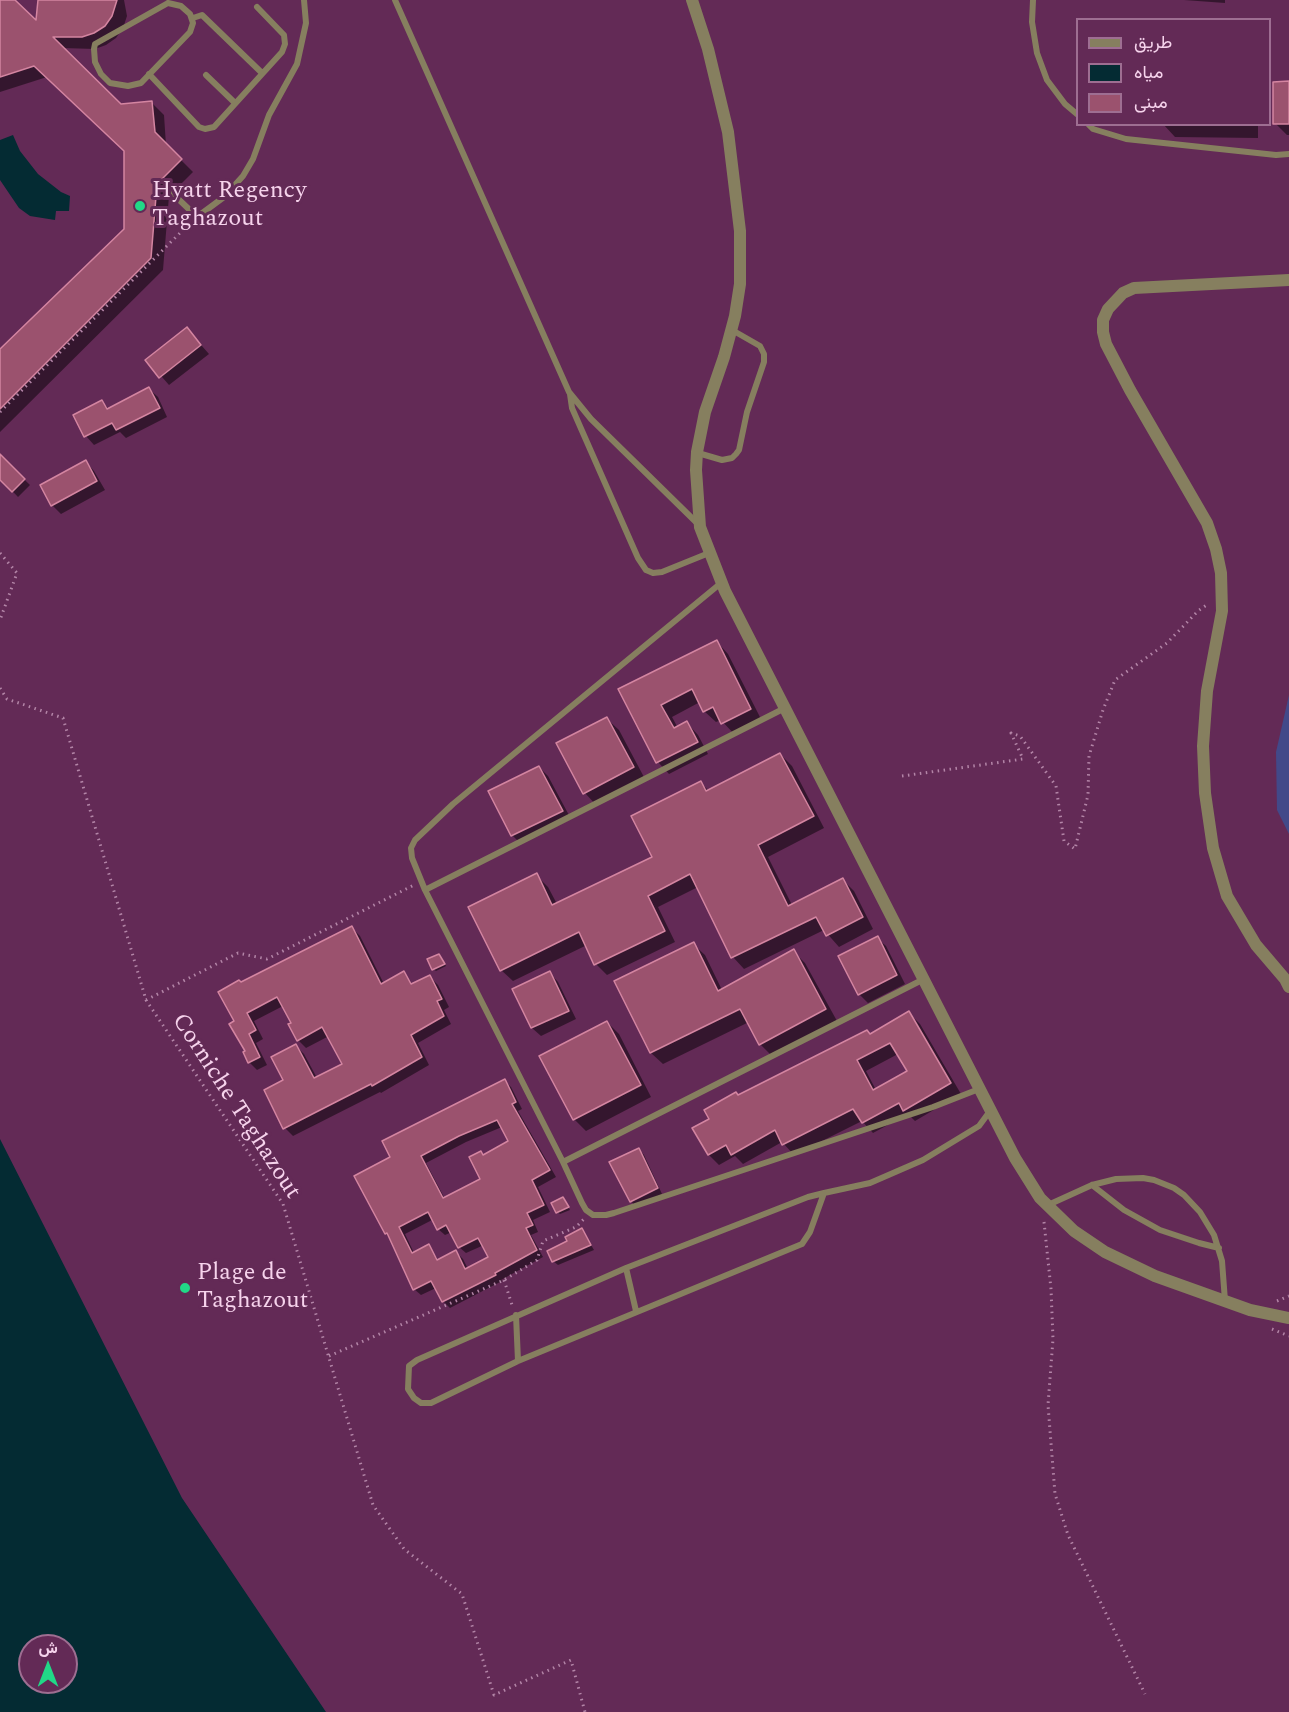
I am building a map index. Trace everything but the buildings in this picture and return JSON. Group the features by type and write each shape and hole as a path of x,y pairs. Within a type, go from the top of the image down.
{"street":[{"path":"692,0 708,49 728,132 737,200 741,255 740,284 731,330 705,412 697,452 697,504 700,527 721,583 979,1089 1029,1182 1048,1206 1074,1231 1105,1252 1155,1276 1225,1302 1289,1318"},
{"path":"1289,280 1134,288 1115,300 1103,320 1106,344 1207,524 1221,573 1222,611 1207,692 1203,746 1205,793 1213,848 1227,896 1256,945 1289,987"},
{"path":"1250,1310 1289,1311"}],"lane":[{"path":"171,192 194,214 198,215 204,213 231,191 243,176 253,159 265,124 292,76 299,57 306,23 304,0"},
{"path":"395,0 569,392 572,408 638,558 646,570 653,573 662,572 709,553"},
{"path":"1033,0 1032,22 1037,53 1047,80 1065,104 1076,114"},
{"path":"167,1 181,6 193,18 190,32 141,83 122,86 110,83 98,69 93,56 95,44 167,1"},
{"path":"149,74 199,127 204,129 214,127 282,52 285,44 284,35 257,7"},
{"path":"193,18 202,15 262,73"},
{"path":"206,75 235,104"},
{"path":"1090,126 1093,129 1126,139 1289,154"},
{"path":"697,452 722,460 732,458 739,450 747,412 764,362 764,354 760,346 731,330"},
{"path":"569,392 591,419 700,527"},
{"path":"721,583 453,804 415,840 411,848 412,858 425,890 582,1203 589,1213 598,1216 614,1213 933,1107 979,1089"},
{"path":"425,890 784,708"},
{"path":"563,1162 924,979"},
{"path":"824,1194 813,1224 802,1244 518,1361 431,1403 421,1403 408,1389 409,1366 417,1360 626,1268 808,1197 870,1183 922,1160 979,1126 991,1110"},
{"path":"1048,1206 1104,1181 1143,1178 1164,1183 1184,1195 1200,1212 1219,1248 1224,1274 1225,1302"},
{"path":"1092,1185 1124,1210 1160,1230 1179,1238 1219,1248"},
{"path":"626,1268 636,1311"},
{"path":"516,1315 518,1361"}],"path":[{"path":"0,412 198,215"},
{"path":"0,553 16,573 0,620"},
{"path":"902,776 1023,759 1011,733 1020,736 1056,786 1064,841 1075,849 1088,795 1089,756 1115,680 1167,643 1198,611 1222,595"},
{"name":"Corniche Taghazout","path":"0,688 7,699 63,718 146,1000 283,1204 373,1505 404,1549 462,1594 494,1695 571,1660 585,1712"},
{"path":"146,1000 238,953 267,959 421,881"},
{"path":"328,1356 504,1280 537,1260 543,1241 576,1227 589,1213"},
{"path":"1044,1221 1052,1299 1053,1339 1048,1406 1055,1494 1068,1535 1145,1694"},
{"path":"504,1280 516,1315"}],"shaded area":[{"path":"1289,695 1289,834 1277,810 1276,752"}],"water":[{"path":"13,135 20,151 38,174 61,192 70,196 69,211 56,211 55,220 30,216 19,208 0,180 0,140"},
{"path":"0,1139 182,1498 326,1712 0,1712"}],"place":[{"name":"Hyatt Regency Taghazout","path":"140,206"},
{"name":"Plage de Taghazout","path":"185,1288"}]}
